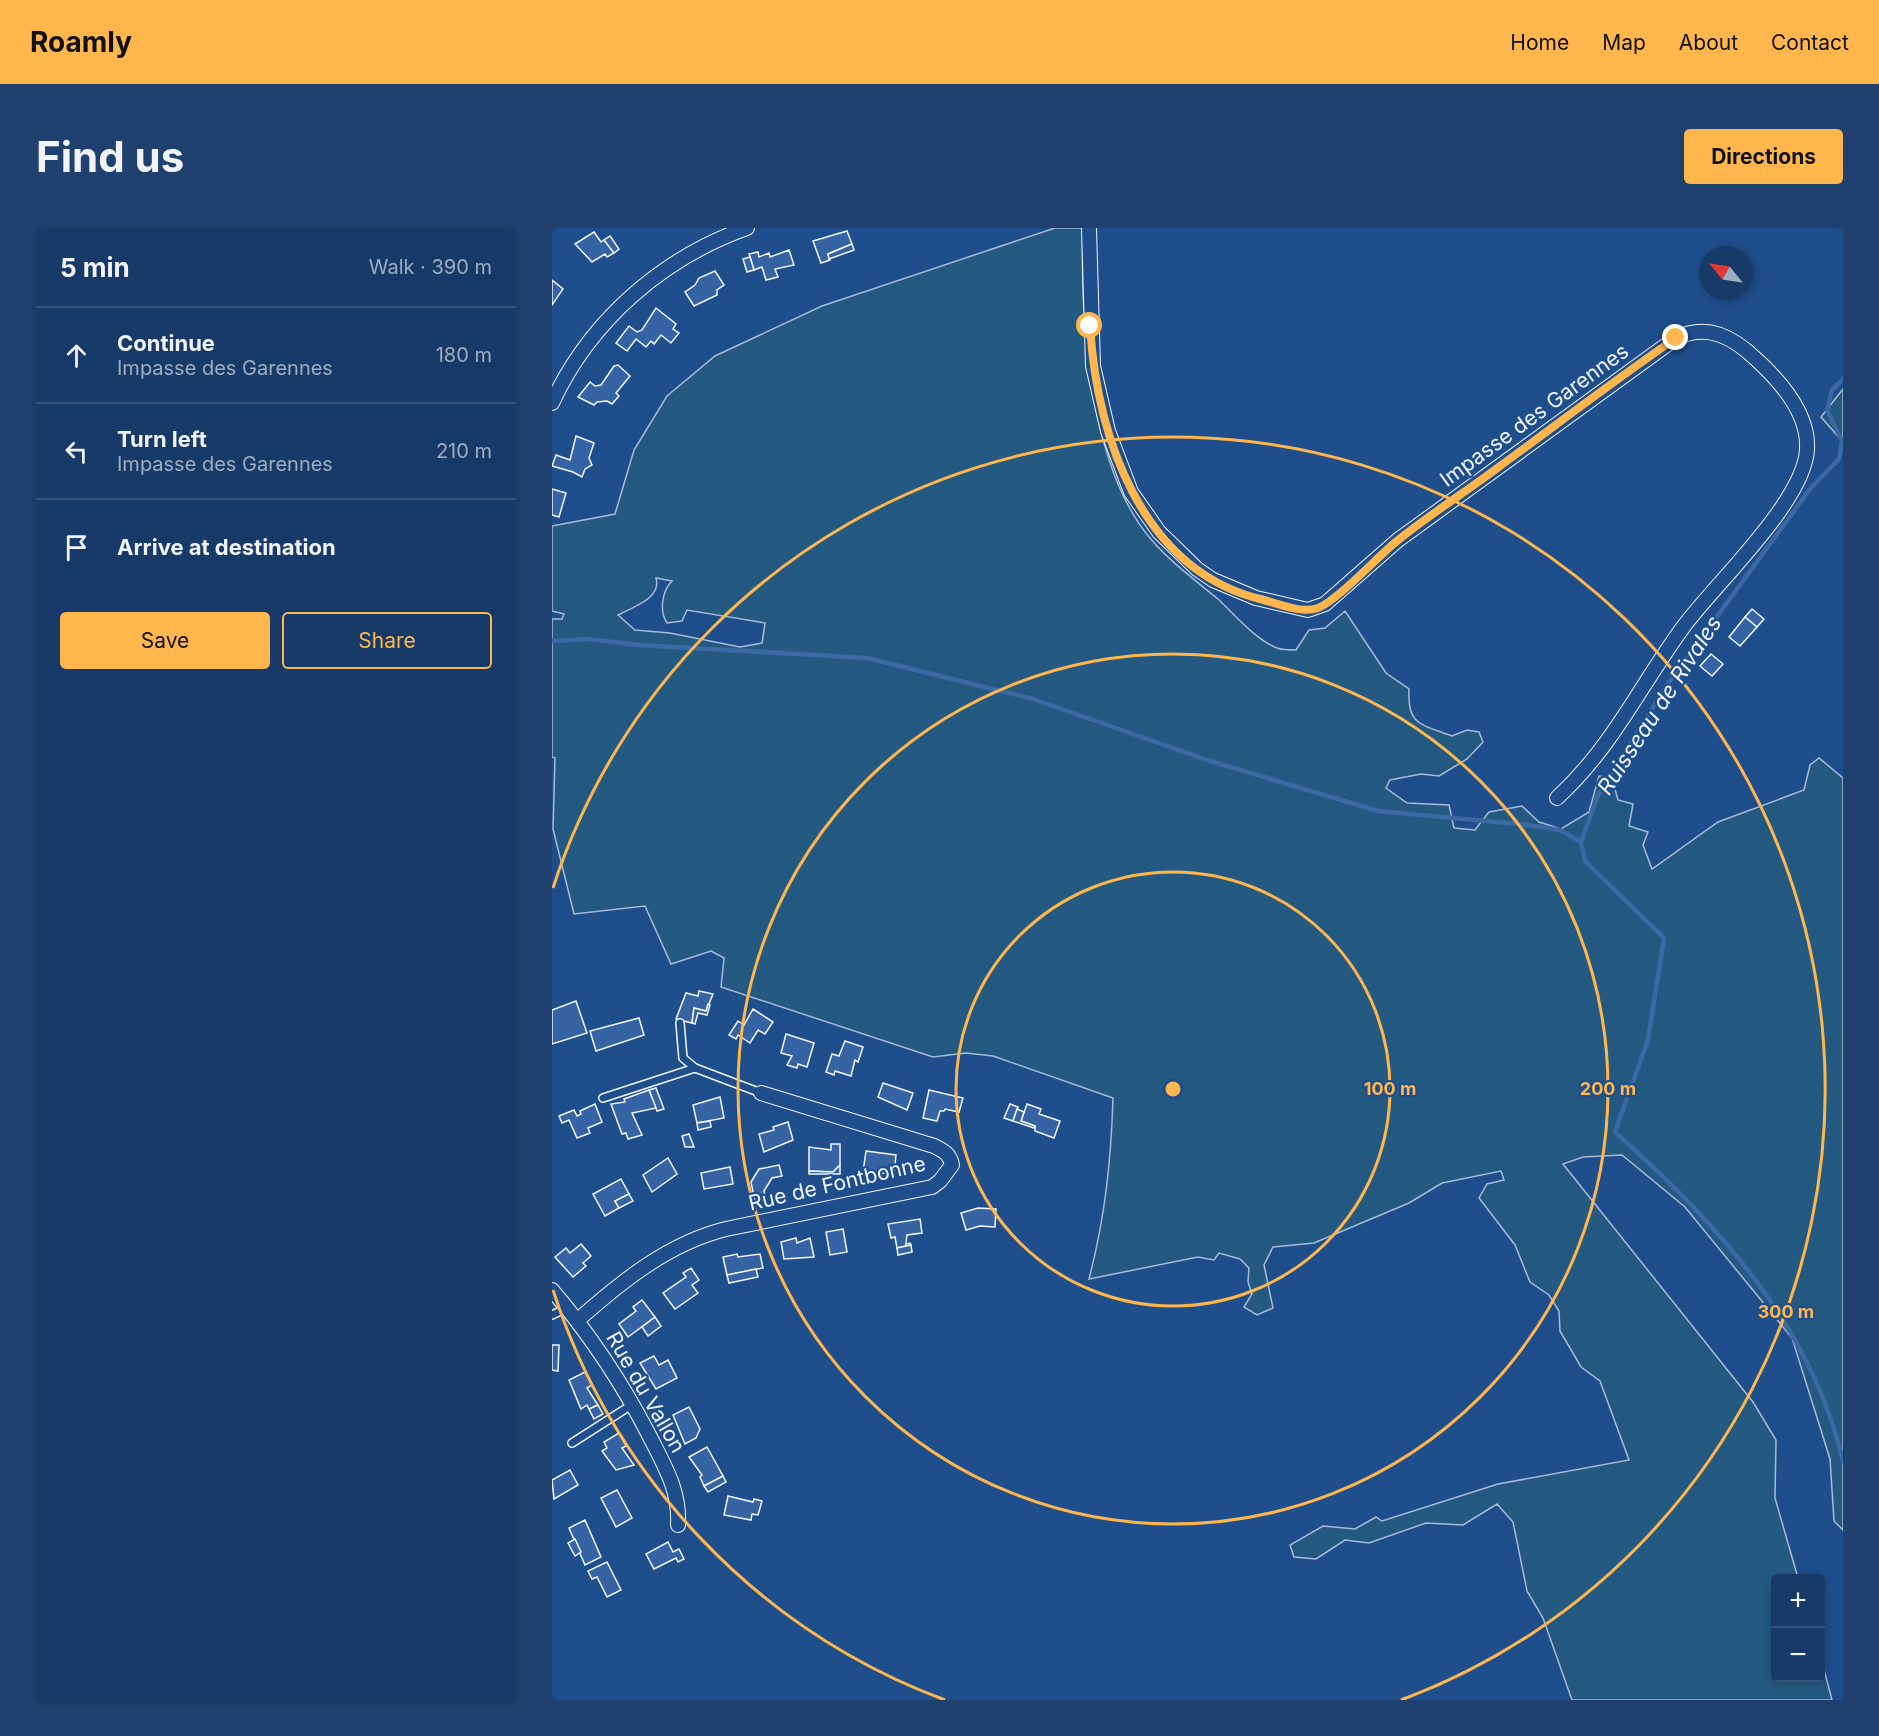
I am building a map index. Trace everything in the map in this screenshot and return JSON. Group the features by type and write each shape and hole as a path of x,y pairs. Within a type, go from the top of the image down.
{"street":[{"path":"552,403 577,357 636,292 683,258 747,228"},
{"name":"Impasse des Garennes","path":"1089,228 1093,366 1108,431 1131,492 1159,532 1205,574 1256,598 1299,608 1308,610 1325,604 1398,540 1676,338 1700,330 1723,335 1752,356 1780,386 1795,405 1806,434 1806,456 1799,480 1742,560 1683,628 1611,738 1586,771 1557,798"},
{"name":"Rue de Fontbonne","path":"578,1320 654,1261 694,1238 726,1229 932,1187 940,1181 952,1165 945,1151 934,1146 761,1093"},
{"name":"Rue du Vallon","path":"552,1290 578,1320 613,1368 633,1404 671,1477 679,1509 678,1525"}],"lane":[{"path":"680,1023 683,1058 695,1068 761,1093"},
{"path":"603,1098 695,1068"},
{"path":"552,1315 567,1308"},
{"path":"572,1443 633,1404"}],"shaded area":[{"path":"1055,228 1083,228 1087,347 1092,390 1101,432 1113,472 1129,508 1150,538 1165,555 1218,599 1254,633 1277,648 1296,650 1309,630 1325,628 1345,611 1386,673 1409,689 1411,710 1418,722 1452,736 1467,730 1479,732 1483,742 1467,759 1439,776 1421,774 1390,780 1386,788 1407,803 1449,805 1454,828 1475,830 1489,812 1522,806 1539,822 1561,829 1589,812 1599,776 1612,778 1618,800 1633,804 1629,826 1648,832 1643,845 1652,869 1718,822 1804,790 1810,765 1819,758 1843,778 1843,1530 1834,1521 1830,1459 1792,1338 1685,1207 1622,1155 1583,1157 1563,1164 1753,1402 1776,1440 1775,1498 1797,1574 1771,1574 1771,1682 1825,1682 1825,1673 1832,1700 1572,1700 1543,1618 1527,1591 1513,1522 1497,1504 1463,1525 1426,1523 1369,1543 1345,1540 1316,1559 1294,1557 1290,1545 1323,1526 1355,1529 1376,1517 1382,1521 1498,1484 1629,1460 1600,1381 1581,1367 1560,1331 1559,1311 1549,1295 1530,1282 1515,1245 1479,1198 1487,1184 1504,1180 1501,1171 1442,1183 1409,1203 1314,1243 1273,1247 1264,1265 1273,1308 1257,1315 1244,1307 1252,1294 1248,1282 1249,1268 1240,1259 1219,1253 1214,1260 1198,1257 1089,1279 1106,1189 1113,1098 993,1056 966,1053 933,1057 721,987 724,958 711,951 671,964 645,906 574,914 553,829 555,758 552,757 552,619 562,619 564,614 552,611 552,526 615,514 634,450 667,396 715,356 822,306","holes":["656,578 672,581 663,601 663,613 667,623 682,621 687,610 765,623 762,643 740,647 670,633 635,630 618,615 651,596 657,585"]},
{"path":"1843,389 1843,442 1821,417"}],"building":[{"path":"847,231 852,244 828,254 830,260 821,263 813,241"},
{"path":"594,232 601,242 604,240 614,253 607,257 605,254 592,262 575,244"},
{"path":"610,236 619,249 614,253 604,240"},
{"path":"852,244 854,250 829,259 828,254"},
{"path":"789,250 794,265 775,269 778,277 766,280 762,267 754,270 749,254 758,252 759,257 769,253 770,257"},
{"path":"750,257 754,270 747,272 743,259"},
{"path":"715,271 724,285 717,290 717,295 694,306 685,292 695,285 699,278"},
{"path":"552,280 563,289 552,305"},
{"path":"656,308 676,324 673,329 679,333 671,343 661,335 654,344 651,341 646,347 636,339 627,351 616,343 629,326 637,332 642,330"},
{"path":"618,365 630,376 616,393 619,396 612,404 607,401 597,402 594,405 578,397 590,382 595,386 601,385 614,366"},
{"path":"576,436 594,443 589,458 592,465 585,469 582,477 552,466 556,455 570,460"},
{"path":"552,489 566,493 559,517 552,515"},
{"path":"1752,609 1764,619 1757,627 1745,617"},
{"path":"1745,617 1757,627 1740,646 1729,637"},
{"path":"1711,654 1723,664 1712,676 1700,666"},
{"path":"699,991 713,994 706,1011 694,1008 692,1023 676,1019 686,993 698,996"},
{"path":"576,1001 587,1033 552,1044 552,1010"},
{"path":"708,1004 710,1005 707,1015 698,1013 695,1024 692,1023 694,1008 706,1011"},
{"path":"753,1009 773,1022 765,1034 758,1030 750,1043 738,1035 736,1039 729,1035 738,1021 744,1025"},
{"path":"639,1018 644,1035 596,1051 590,1031"},
{"path":"786,1034 814,1043 807,1067 798,1064 797,1068 787,1065 792,1056 781,1053"},
{"path":"845,1041 863,1047 858,1062 855,1060 851,1076 835,1071 834,1075 826,1072 832,1054 839,1056"},
{"path":"883,1083 913,1093 907,1110 878,1097"},
{"path":"656,1088 664,1109 657,1111 649,1090"},
{"path":"649,1090 656,1108 632,1113 642,1135 628,1139 626,1133 622,1134 611,1104 625,1102 624,1099"},
{"path":"929,1090 963,1098 959,1112 945,1109 940,1111 937,1121 923,1118"},
{"path":"720,1097 724,1118 697,1123 693,1105"},
{"path":"595,1104 602,1122 588,1128 590,1133 577,1138 569,1120 562,1123 559,1116 574,1110 577,1116 581,1114 580,1111"},
{"path":"1010,1104 1018,1107 1013,1121 1004,1118"},
{"path":"1027,1104 1041,1109 1039,1114 1060,1121 1054,1138 1035,1131 1035,1126 1021,1121"},
{"path":"1017,1109 1024,1112 1021,1121 1035,1126 1034,1128 1013,1121"},
{"path":"710,1121 711,1127 698,1130 697,1123"},
{"path":"788,1122 793,1140 764,1152 759,1134 774,1130 773,1127"},
{"path":"689,1134 694,1147 685,1147 682,1136"},
{"path":"831,1144 840,1144 840,1165 833,1172 809,1171 809,1147 831,1150"},
{"path":"866,1151 896,1155 894,1174 863,1172"},
{"path":"668,1158 677,1174 652,1192 643,1175"},
{"path":"779,1165 782,1176 772,1178 764,1191 766,1200 755,1202 751,1182 759,1169"},
{"path":"840,1165 840,1174 809,1174 809,1171 833,1172"},
{"path":"730,1167 733,1184 704,1189 701,1173"},
{"path":"621,1179 629,1194 615,1201 619,1208 605,1216 593,1194"},
{"path":"629,1194 633,1201 619,1208 615,1201"},
{"path":"978,1208 996,1209 995,1227 980,1226 966,1230 961,1213"},
{"path":"920,1219 922,1233 907,1235 906,1244 911,1245 897,1248 895,1237 891,1238 888,1224"},
{"path":"843,1229 847,1252 830,1255 826,1232"},
{"path":"796,1238 797,1243 810,1238 814,1257 784,1259 781,1242"},
{"path":"581,1244 591,1256 583,1263 586,1266 573,1277 555,1257 566,1248 570,1253"},
{"path":"911,1245 912,1252 898,1255 897,1248"},
{"path":"737,1254 738,1257 760,1254 763,1268 727,1275 723,1257"},
{"path":"691,1268 699,1280 692,1285 698,1293 675,1309 663,1293 686,1277 683,1273"},
{"path":"756,1269 758,1277 729,1283 727,1275"},
{"path":"642,1300 655,1317 628,1337 619,1324 636,1311 633,1307"},
{"path":"655,1317 661,1326 648,1336 642,1327"},
{"path":"552,1345 559,1345 558,1371 552,1370"},
{"path":"654,1356 659,1365 668,1360 677,1378 656,1389 640,1363"},
{"path":"585,1372 592,1385 587,1388 598,1405 589,1409 587,1405 581,1409 569,1380"},
{"path":"598,1405 603,1414 594,1419 589,1409"},
{"path":"689,1407 700,1429 696,1438 685,1444 673,1415"},
{"path":"619,1433 626,1446 622,1448 634,1465 616,1470 602,1451 607,1448 604,1442"},
{"path":"707,1447 723,1476 704,1486 700,1477 702,1475 689,1457"},
{"path":"570,1470 578,1485 554,1499 552,1480"},
{"path":"723,1476 726,1482 708,1492 704,1486"},
{"path":"617,1490 632,1518 616,1527 601,1498"},
{"path":"728,1496 753,1502 754,1499 762,1501 758,1515 752,1514 751,1520 724,1515"},
{"path":"585,1520 601,1557 585,1565 569,1528"},
{"path":"575,1539 581,1552 575,1556 568,1543"},
{"path":"668,1542 673,1552 679,1549 684,1559 678,1562 676,1558 654,1569 646,1554"},
{"path":"607,1562 621,1590 607,1597 597,1577 592,1579 588,1571"}],"waterway":[{"name":"Ruisseau de Rivales","path":"1843,379 1832,390 1827,410 1842,441 1839,459 1810,489 1667,685 1598,795 1581,842 1585,861 1664,938 1648,1040 1615,1132 1689,1202 1755,1279 1783,1321 1808,1365 1828,1412 1843,1461"},
{"path":"552,641 588,639 639,645 867,658 1033,699 1207,760 1378,811 1528,825 1560,830 1581,842"}],"route":[{"path":"1090,326 1093,366 1108,431 1131,492 1159,532 1179,553 1213,580 1256,598 1308,610 1325,604 1398,540 1676,338"}]}
